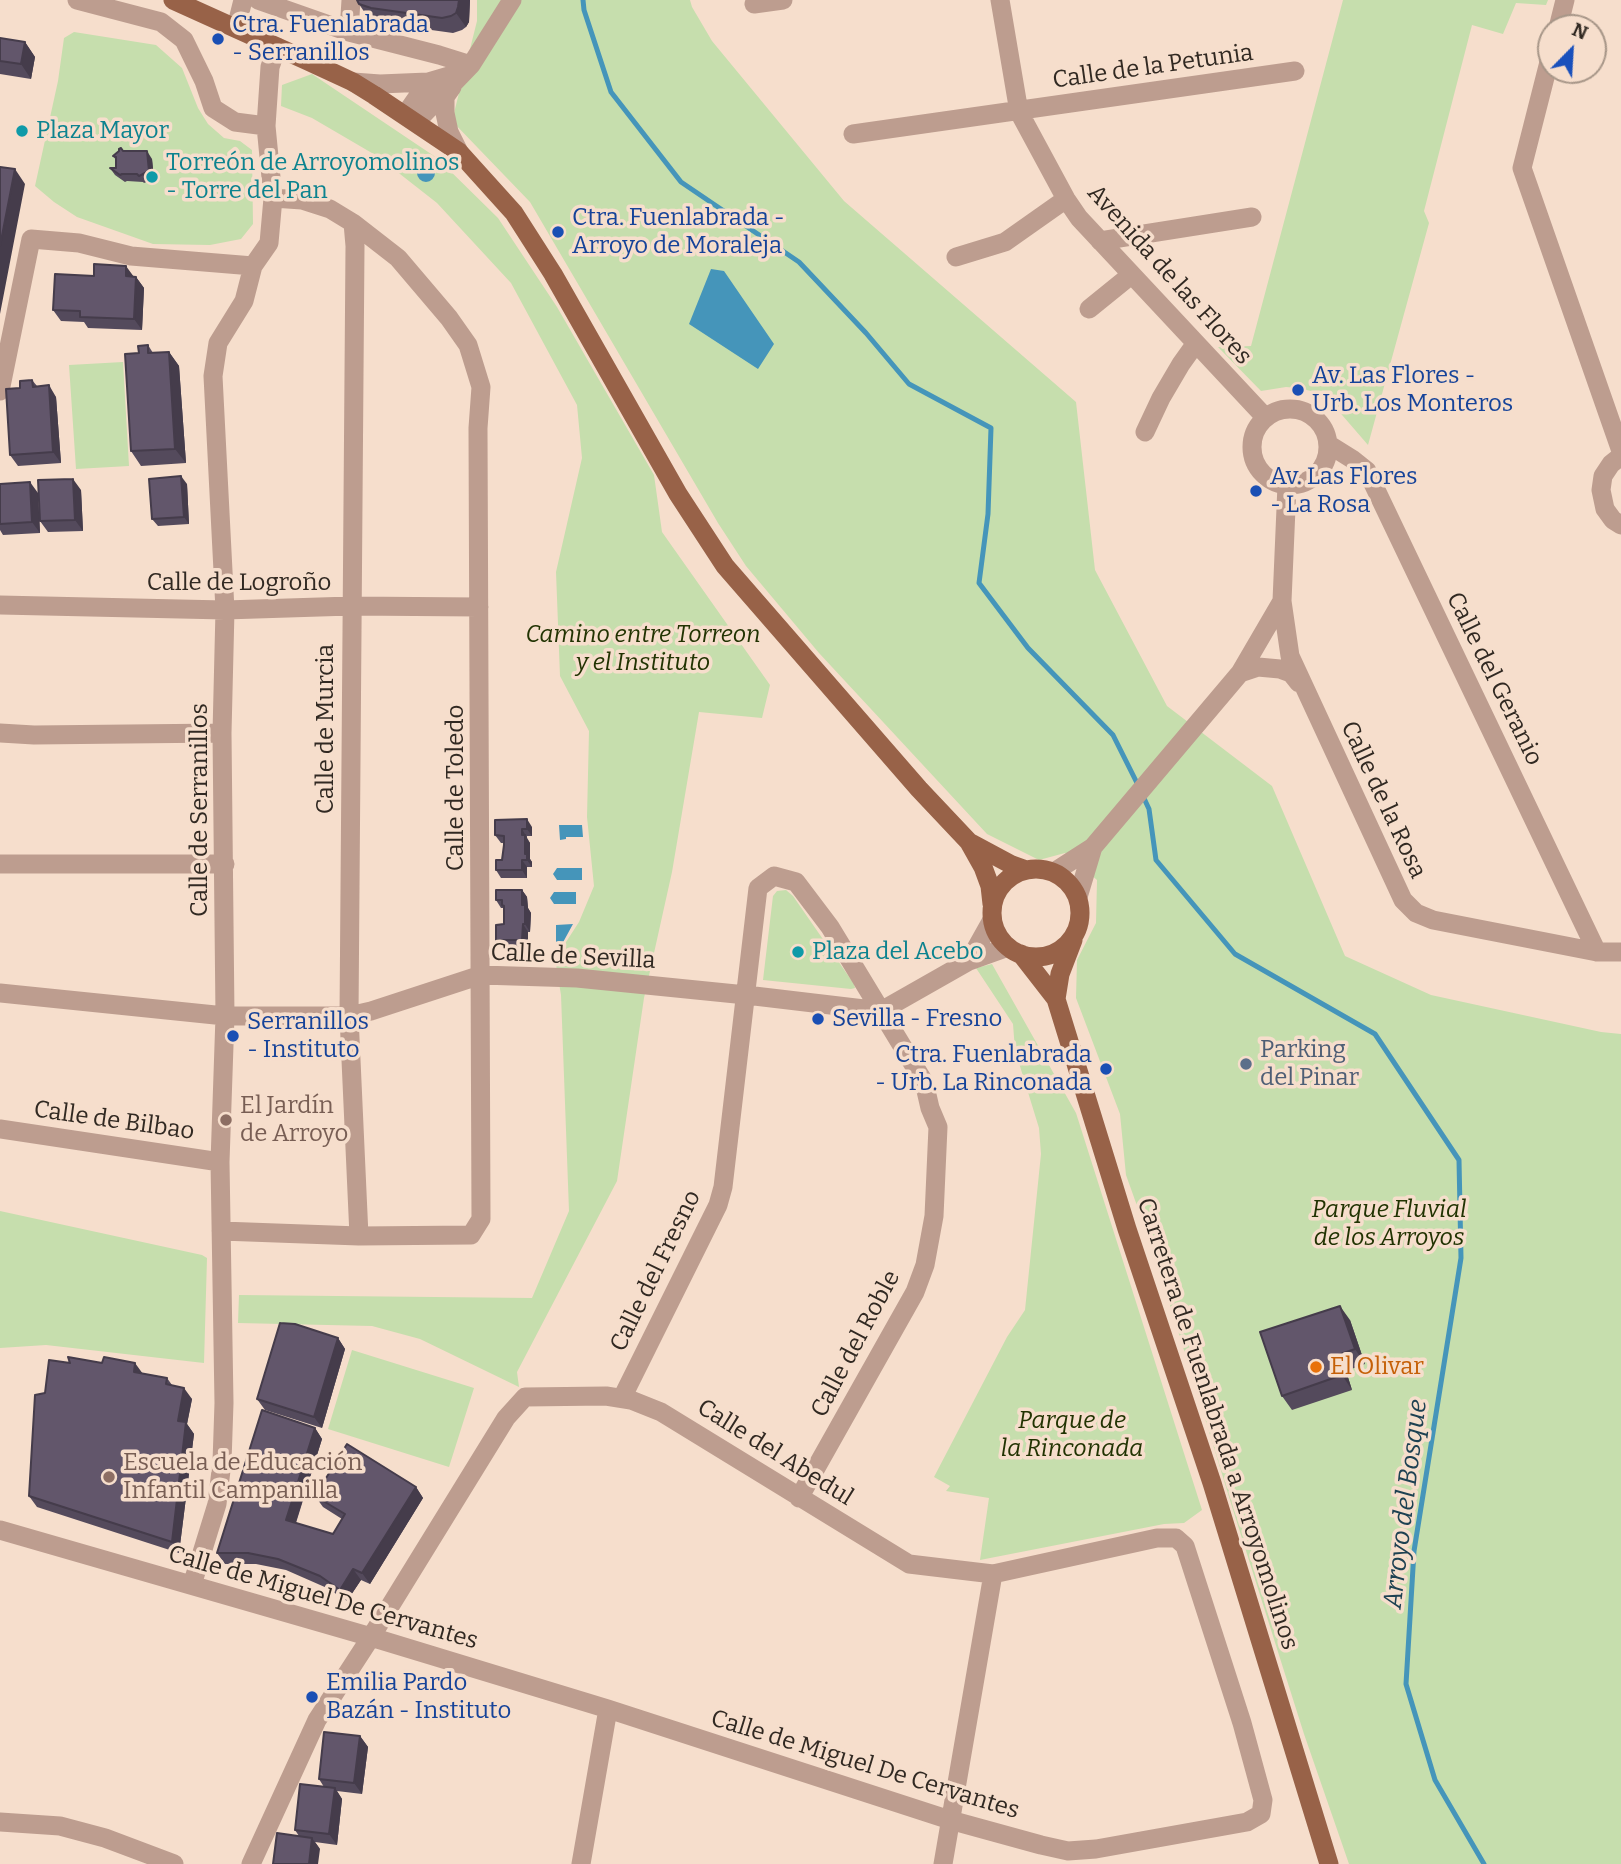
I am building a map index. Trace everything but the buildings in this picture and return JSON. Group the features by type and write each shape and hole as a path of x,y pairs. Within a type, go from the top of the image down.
{"main road":[{"path":"173,0 353,82 459,152 514,213 536,247 678,494 725,566 919,789 969,842 990,886 995,930 1014,951 1035,957 1049,955 1072,940 1080,917 1077,897 1064,878 1054,872 1012,866 969,842"},
{"path":"992,912 997,892 1004,882 1014,874 1026,870"},
{"name":"Carretera de Fuenlabrada a Arroyomolinos","path":"1056,999 1060,974 1078,928"},
{"name":"Carretera de Fuenlabrada a Arroyomolinos","path":"1014,951 1056,999 1216,1495 1329,1864"}],"street":[{"path":"77,0 161,22 184,40 204,81 213,108 235,122 266,126"},
{"path":"236,28 243,0"},
{"path":"258,0 349,32 439,55 467,68"},
{"path":"349,32 351,0"},
{"path":"754,4 783,0"},
{"name":"Avenida de las Flores","path":"1000,0 1019,112 1066,199 1079,218 1131,275 1265,417"},
{"path":"459,152 449,132 444,113 445,97 510,4"},
{"name":"Calle de Serranillos","path":"192,1585 217,1504 222,1462 223,1403 220,1162 225,1016 222,733 225,610 212,376 218,343 244,300 253,266 268,243 273,198 266,126 270,67 277,47"},
{"path":"353,82 428,82 467,68"},
{"path":"411,119 467,68"},
{"name":"Calle de la Petunia","path":"853,134 1295,71"},
{"path":"411,119 428,82"},
{"path":"1543,84 1522,168 1621,454 1603,476 1601,490 1605,509 1613,520 1621,525"},
{"name":"Calle de Toledo","path":"221,1231 359,1236 471,1235 481,1219 478,428 481,387 468,345 449,318 398,258 330,209 302,200 273,198"},
{"path":"956,257 1005,242 1066,199"},
{"path":"1100,241 1252,217"},
{"name":"Calle de Murcia","path":"353,223 355,260 349,1016 359,1236"},
{"path":"0,391 31,239 79,243 131,256 253,266"},
{"path":"1088,309 1131,275"},
{"path":"1145,432 1181,363 1196,343"},
{"path":"1283,408 1298,409 1316,419 1325,430 1328,444 1327,458 1320,471 1297,485 1272,481 1262,475 1251,450 1253,433 1265,417 1283,408"},
{"name":"Calle del Geranio","path":"1328,444 1367,471 1597,952"},
{"name":"Calle de la Rosa","path":"1287,485 1282,601 1290,656 1403,900 1416,913 1433,920 1597,952 1621,952"},
{"path":"1054,872 1093,847 1240,673 1282,601"},
{"name":"Calle de Logroño","path":"0,606 225,610 351,606 479,607"},
{"name":"Calle de la Rosa","path":"1240,673 1258,667 1280,668 1291,673 1304,688"},
{"path":"0,733 222,733"},
{"path":"1077,897 1093,847"},
{"path":"0,864 225,864"},
{"path":"746,995 758,888 774,876 796,882 830,927 881,1011 969,961 1014,951"},
{"path":"969,961 992,912"},
{"name":"Calle de Sevilla","path":"0,993 225,1016 349,1016 481,975 577,978 881,1011"},
{"name":"Calle del Fresno","path":"622,1398 718,1205 723,1187 746,995"},
{"name":"Calle del Roble","path":"799,1498 913,1297 925,1265 934,1216 939,1127 930,1108 924,1082 881,1011"},
{"name":"Calle de Bilbao","path":"0,1129 220,1162"},
{"name":"Calle del Abedul","path":"371,1637 506,1418 525,1397 606,1396 631,1399 661,1412 699,1434 909,1564 993,1574"},
{"name":"Calle de Miguel De Cervantes","path":"0,1530 371,1637 608,1709 950,1820 1041,1846 1068,1851 1096,1849 1247,1822 1261,1814 1263,1800 1242,1723 1185,1546 1176,1538 1157,1538 993,1574"},
{"path":"943,1864 993,1574"},
{"path":"251,1864 317,1720 371,1637"},
{"path":"582,1864 608,1709"},
{"path":"0,1822 60,1826 105,1838 174,1864"}],"green space":[{"name":"Parque Fluvial de los Arroyos","path":"477,0 690,0 712,41 844,201 1076,402 1095,570 1167,706 1272,786 1345,956 1431,995 1621,1034 1621,1864 1349,1864 1304,1734 1155,1256 1126,1175 1120,1114 1076,998 1077,960 1096,923 1097,880 1065,853 1039,860 987,834 819,653 746,566 718,523 530,202 452,121 477,21"},
{"path":"1343,0 1548,0 1546,5 1516,3 1503,34 1472,25 1424,211 1429,223 1368,445 1336,408 1311,391 1286,387 1261,391 1218,347 1251,346"},
{"path":"74,32 156,45 182,68 198,108 208,124 224,138 240,141 252,150 253,224 241,239 210,245 153,244 77,217 35,186 58,81 64,38"},
{"name":"Camino entre Torreon y el Instituto","path":"312,74 437,158 498,218 557,307 654,475 662,532 770,685 762,718 699,712 672,872 644,998 617,1181 517,1372 519,1387 420,1339 372,1326 238,1323 239,1295 532,1298 569,1211 561,995 555,959 579,922 594,886 587,817 589,731 560,676 556,572 582,458 577,405 511,283 437,203 377,156 312,118 281,106 282,85"},
{"path":"123,362 129,466 76,469 69,365"},
{"name":"Plaza del Acebo","path":"786,890 793,896 855,988 763,980 773,896 777,891"},
{"name":"Parque de la Rinconada","path":"992,964 1076,1113 1202,1510 1184,1523 1164,1524 980,1560 989,1498 946,1491 950,1486 934,1477 1007,1337 1025,1310 1041,1154 1039,1128 1015,1050 1013,1024 976,968"},
{"path":"0,1211 207,1258 204,1363 46,1345 0,1348"},
{"path":"352,1350 474,1388 449,1467 328,1429"}],"water":[{"path":"422,164 430,164 435,173 433,180 422,182 417,177 417,169"},
{"path":"711,269 724,271 774,344 758,369 689,324"},
{"path":"559,825 582,825 583,837 566,837 560,840"},
{"path":"557,868 582,868 582,880 557,880 553,874"},
{"path":"554,892 576,892 576,904 554,904 550,898"},
{"path":"573,924 561,946 556,946 556,925"}],"waterway":[{"name":"Arroyo del Bosque","path":"583,0 611,92 681,182 799,262 866,333 909,384 991,428 988,514 979,583 1028,648 1113,735 1138,785"},
{"name":"Arroyo del Bosque","path":"1142,794 1149,809 1156,860 1235,954 1375,1034 1459,1160 1461,1258 1414,1551 1406,1684 1435,1780 1484,1864"}],"place":[{"name":"Ctra. Fuenlabrada - Serranillos","path":"218,39"},
{"name":"Plaza Mayor","path":"22,131"},
{"name":"Torreón de Arroyomolinos - Torre del Pan","path":"152,177"},
{"name":"Ctra. Fuenlabrada - Arroyo de Moraleja","path":"558,232"},
{"name":"Av. Las Flores - Urb. Los Monteros","path":"1298,390"},
{"name":"Av. Las Flores - La Rosa","path":"1256,491"},
{"name":"Plaza del Acebo","path":"798,952"},
{"name":"Sevilla - Fresno","path":"818,1019"},
{"name":"Serranillos - Instituto","path":"233,1036"},
{"name":"Parking del Pinar","path":"1246,1064"},
{"name":"Ctra. Fuenlabrada - Urb. La Rinconada","path":"1106,1069"},
{"name":"El Jardín de Arroyo","path":"226,1120"},
{"name":"El Olivar","path":"1316,1367"},
{"name":"Escuela de Educación Infantil Campanilla","path":"109,1477"},
{"name":"Emilia Pardo Bazán - Instituto","path":"312,1697"}]}
